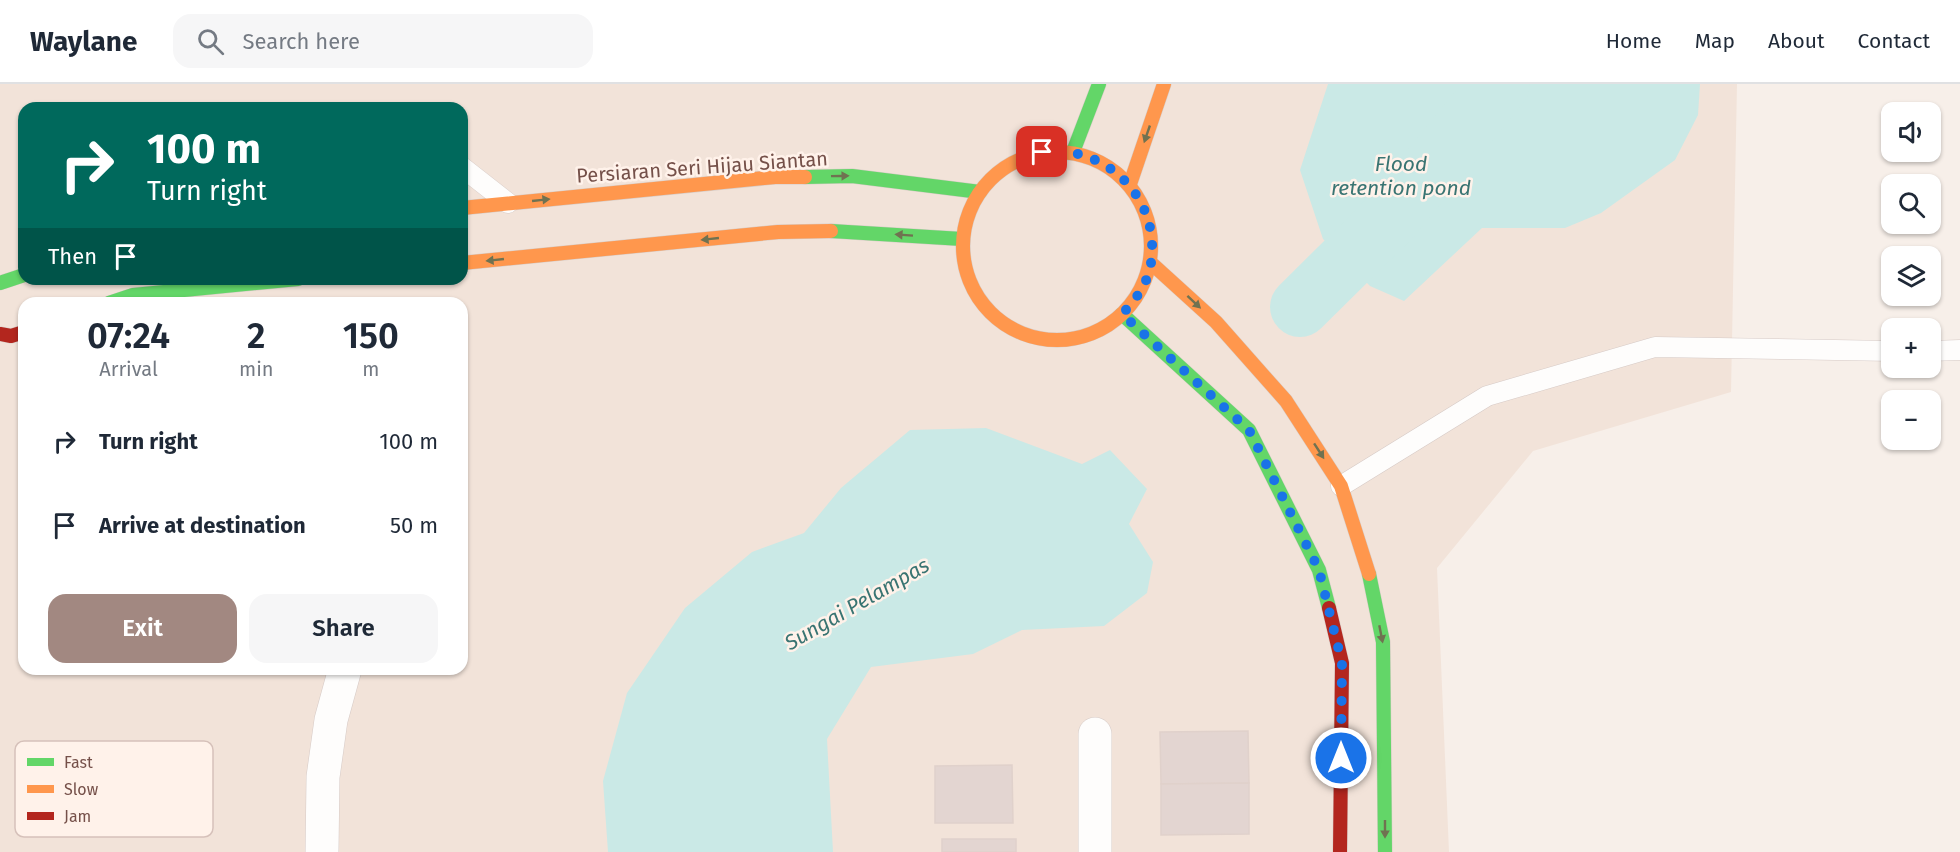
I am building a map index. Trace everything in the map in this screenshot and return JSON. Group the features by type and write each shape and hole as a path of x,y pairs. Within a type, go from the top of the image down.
{"street":[{"path":"1073,152 1099,84"},
{"path":"1130,184 1164,84"},
{"path":"1042,152 1073,152 1104,164 1130,184 1144,208 1152,235 1151,263 1136,299 1122,314 1096,332 1064,340 1031,337 1002,323 979,300 965,270 962,239 970,208 980,192 987,182 1012,162 1042,152"},
{"name":"Persiaran Seri Hijau Siantan","path":"468,207 775,177 852,176 980,192"},
{"path":"468,262 778,232 848,231 962,239"},
{"path":"1151,263 1216,322 1286,401 1341,486 1368,570 1383,642 1385,852"},
{"path":"0,283 18,277"},
{"path":"127,297 236,285"},
{"path":"1122,314 1249,430 1319,570 1342,663 1340,852"},
{"path":"0,334 11,336 18,334"},
{"path":"322,852 323,777 331,720 343,675"},
{"path":"1095,734 1095,852"}],"lane":[{"path":"468,172 508,203"},
{"path":"1341,486 1487,396 1655,347 1881,351"},
{"path":"1941,351 1960,350"}],"shaded area":[{"path":"0,84 1737,84 1731,392 1533,451 1437,568 1449,852 0,852"}],"water":[{"name":"Flood retention pond","path":"1328,84 1700,84 1698,115 1675,160 1601,213 1565,228 1482,228 1404,301 1370,286 1323,239 1300,170"},
{"path":"986,428 1082,464 1110,450 1147,489 1129,524 1153,562 1147,593 1104,626 1022,630 973,654 871,667 827,739 833,852 608,852 603,781 627,693 685,608 752,552 804,533 841,488 910,430"}],"building":[{"path":"1248,731 1249,783 1161,784 1160,732"},
{"path":"1012,765 1013,823 935,823 935,766"},
{"path":"1249,783 1249,834 1161,835 1161,784"},
{"path":"942,839 1016,839 1016,852 942,852"}],"waterway":[{"name":"Sungai Pelampas","path":"1300,307 1392,216 1500,84"}],"traffic: fast":[{"path":"1073,152 1099,84"},
{"path":"805,177 852,176 980,192"},
{"path":"831,231 962,239"},
{"path":"0,283 18,277"},
{"path":"127,297 236,285"},
{"path":"1122,314 1249,430 1319,570 1329,608"},
{"path":"1369,574 1383,642 1385,852"}],"traffic: slow":[{"path":"1130,184 1164,84"},
{"path":"1048,152 1066,152 1101,163 1117,173 1130,186 1144,210 1151,246 1144,282 1130,306 1117,319 1084,336 1066,340 1048,340 1013,329 997,319 984,306 967,273 963,255 963,237 974,202 984,186 997,173 1030,156 1048,152"},
{"path":"468,207 775,177 805,177"},
{"path":"468,262 778,232 831,231"},
{"path":"1151,263 1216,322 1286,401 1341,486 1369,574"}],"traffic: jam":[{"path":"0,334 11,336 18,334"},
{"path":"1329,608 1342,663 1340,852"}],"route":[{"path":"1042,152 1073,152 1104,164 1130,184 1144,208 1152,235 1151,263 1136,299 1122,314 1249,430 1319,570 1342,663 1341,758"}]}
